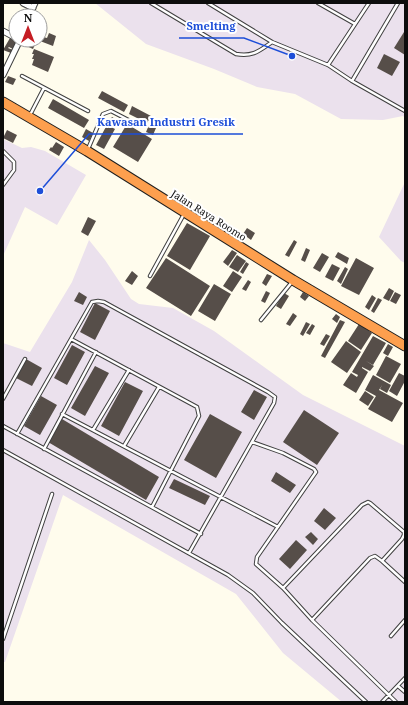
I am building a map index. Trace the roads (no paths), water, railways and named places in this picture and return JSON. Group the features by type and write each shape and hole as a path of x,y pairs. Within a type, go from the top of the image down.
{"highway":[{"name":"Jalan Raya Roomo","path":"3,102 87,151 293,280 405,346"}],"street":[{"path":"23,3 34,5"},
{"path":"3,75 16,48"}],"lane":[{"path":"152,3 236,54 245,56 256,53 272,42"},
{"path":"208,3 272,42 328,65 352,81 405,111"},
{"path":"318,3 355,24"},
{"path":"328,65 370,3"},
{"path":"352,81 398,3"},
{"path":"22,76 88,111"},
{"path":"29,117 44,88"},
{"path":"87,151 103,114 107,111 111,110 138,125"},
{"path":"3,151 14,162 14,170 3,186"},
{"path":"150,276 185,213"},
{"path":"261,320 293,280"},
{"path":"17,434 92,302 104,302 268,392 275,397 274,403 189,553"},
{"path":"72,339 197,408 199,411 199,416 152,507"},
{"path":"44,449 96,352"},
{"path":"3,399 25,359"},
{"path":"93,430 129,370"},
{"path":"124,446 159,387"},
{"path":"62,414 278,528"},
{"path":"3,426 201,534"},
{"path":"252,442 283,453 315,470 315,474 257,557 256,564 283,588 312,620 396,702"},
{"path":"3,450 228,575 253,593 282,623 366,702"},
{"path":"3,639 52,494"},
{"path":"283,588 365,502 370,503 402,529 404,534 402,539 382,561"},
{"path":"312,620 370,558 375,556 405,582"},
{"path":"391,636 405,620"},
{"path":"382,702 405,678"},
{"path":"398,686 405,692"}],"place":[{"name":"Smelting","path":"292,56"},
{"name":"Kawasan Industri Gresik","path":"40,191"}]}
